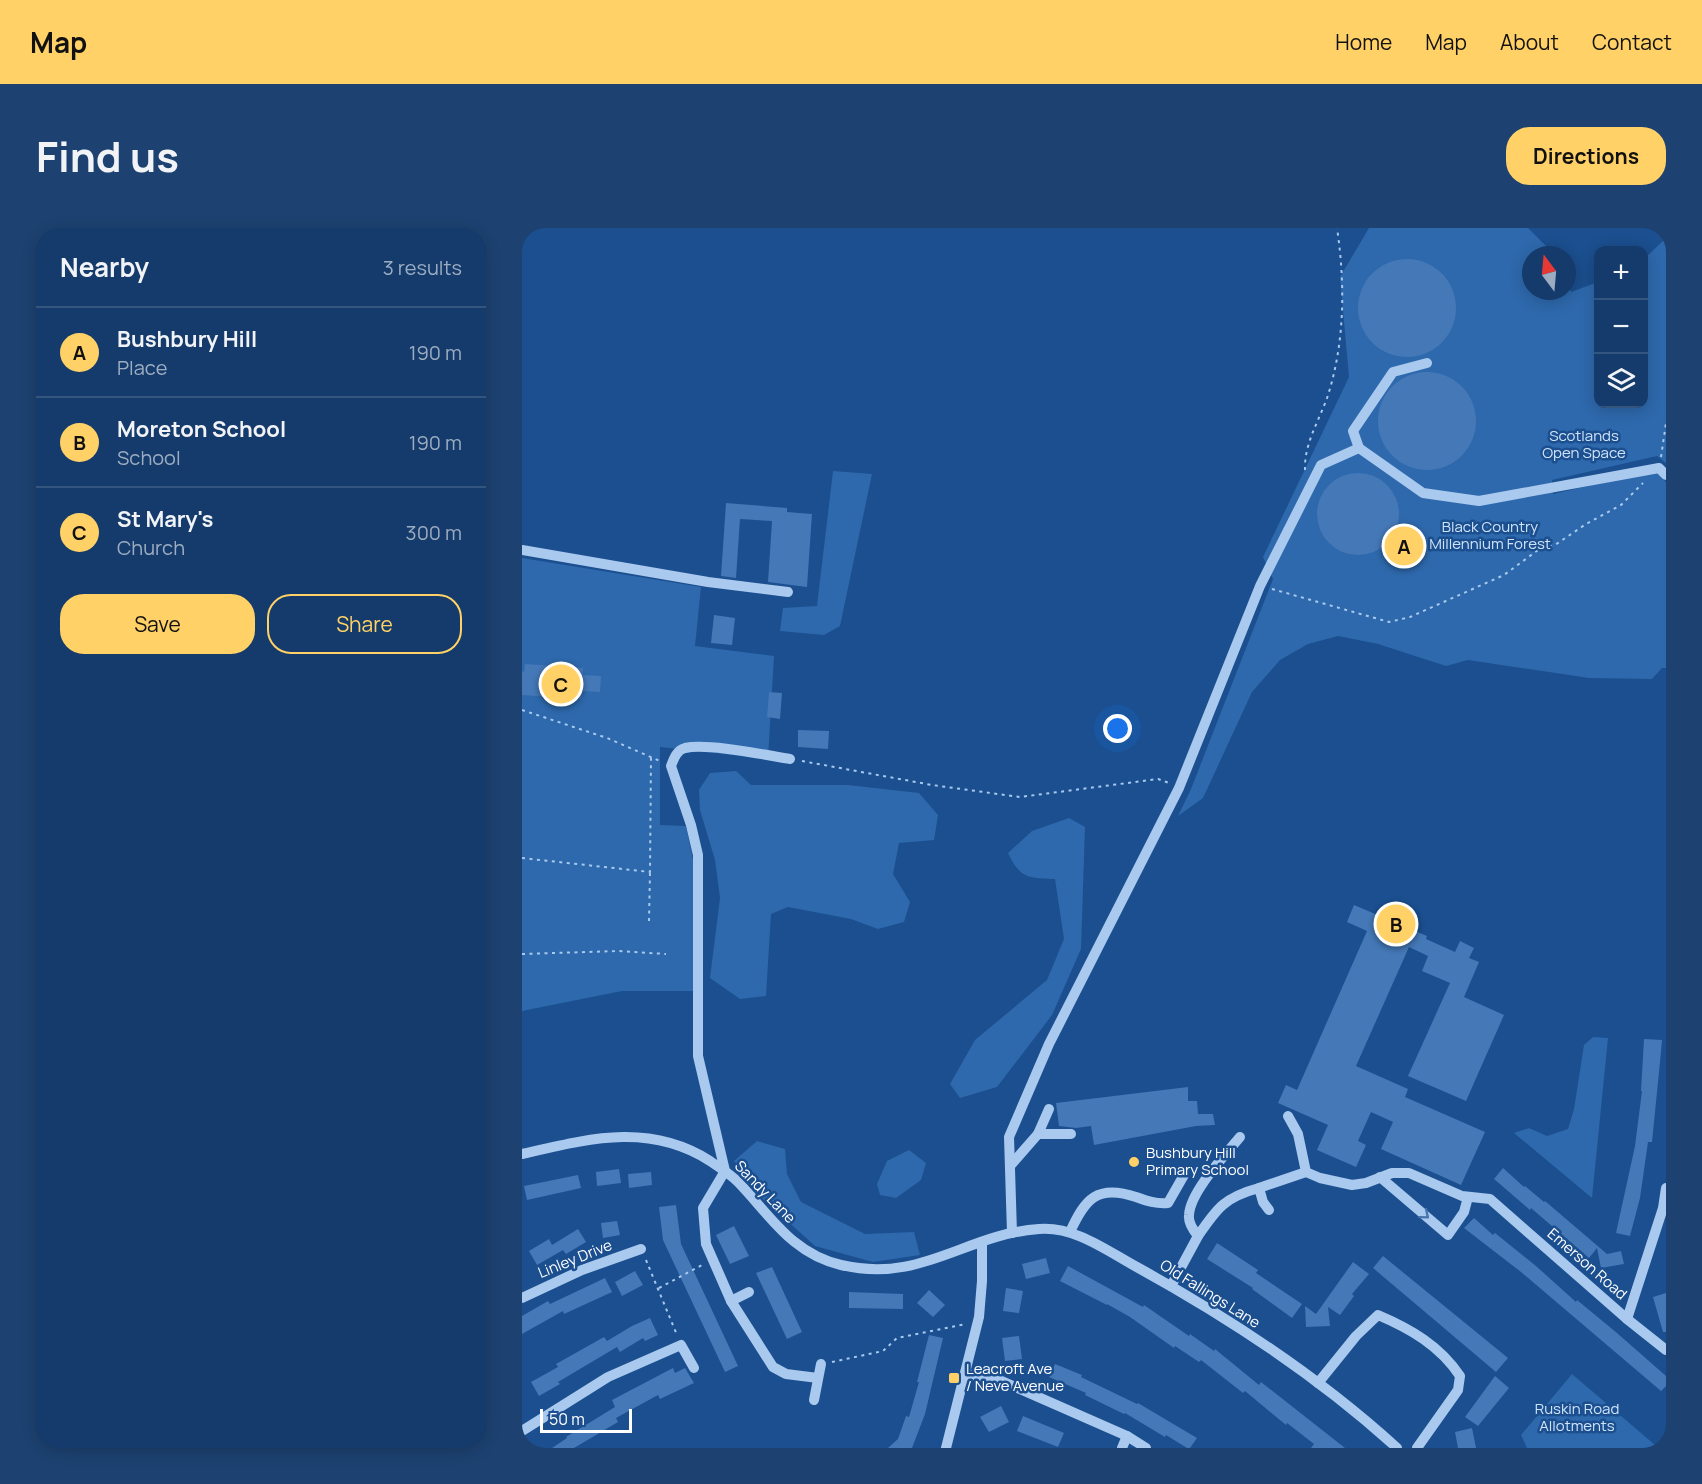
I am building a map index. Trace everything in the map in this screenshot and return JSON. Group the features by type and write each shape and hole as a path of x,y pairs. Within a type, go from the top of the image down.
{"street":[{"path":"1427,363 1393,372 1353,431 1359,448 1423,493 1479,501 1637,471 1663,472"},
{"path":"1012,1233 1009,1137 1049,1044 1179,788 1260,586 1322,465 1359,448"},
{"path":"522,550 708,582 788,592"},
{"path":"790,759 710,748 684,748 676,753 671,765 691,825 698,855 698,1056 725,1171 703,1208 706,1244 731,1301 773,1367 786,1374 818,1378"},
{"path":"1010,1166 1038,1134 1049,1110"},
{"path":"1288,1116 1298,1134 1306,1172"},
{"path":"1038,1134 1071,1134"},
{"name":"Sandy Lane","path":"522,1154 596,1138 639,1136 684,1147 725,1171 738,1182 778,1228 791,1239 821,1258 839,1265 893,1270 916,1266 982,1242"},
{"path":"1198,1236 1190,1223 1191,1205 1212,1170 1240,1137"},
{"path":"1171,1286 1198,1236 1225,1202 1234,1196 1306,1172 1320,1179 1352,1185 1392,1173 1409,1173 1468,1197 1464,1212 1448,1234 1380,1177"},
{"path":"1070,1232 1081,1210 1097,1194 1120,1192 1156,1204 1168,1203 1184,1175"},
{"path":"1259,1188 1263,1202 1269,1210"},
{"path":"1627,1320 1663,1208 1666,1188"},
{"name":"Emerson Road","path":"1468,1197 1490,1199 1627,1320 1666,1350"},
{"name":"Old Fallings Lane","path":"982,1242 1012,1233 1043,1228 1070,1232 1171,1286 1243,1330 1318,1383 1397,1448"},
{"path":"946,1448 978,1322 982,1281 982,1242"},
{"name":"Linley Drive","path":"522,1298 582,1270 641,1249"},
{"path":"731,1301 749,1293"},
{"path":"1318,1383 1356,1336 1378,1315 1407,1327 1448,1358 1460,1376 1458,1390 1417,1448"},
{"path":"522,1431 608,1377 681,1345 694,1368"},
{"path":"813,1400 821,1364"},
{"path":"965,1374 997,1379 1127,1436 1146,1448"},
{"path":"1122,1448 1127,1436"}],"path":[{"path":"1305,475 1305,454 1329,392 1338,351 1342,308 1342,258 1337,228"},
{"path":"1663,472 1666,423"},
{"path":"1260,586 1389,622 1410,617 1504,575 1538,550 1555,545 1586,524 1621,505 1644,483"},
{"path":"522,710 608,738 671,765"},
{"path":"649,921 651,757"},
{"path":"790,759 932,786 1020,797 1158,779 1179,788"},
{"path":"522,858 650,872"},
{"path":"522,954 618,951 666,954"},
{"path":"641,1249 681,1345"},
{"path":"659,1288 691,1271"},
{"path":"821,1364 883,1351 897,1338 978,1322"}],"green space":[{"path":"1369,228 1528,228 1546,246 1522,246 1522,300 1576,300 1576,290 1594,283 1594,408 1648,408 1648,255 1666,238 1666,463 1657,456 1552,480 1553,494 1636,475 1660,472 1666,483 1666,668 1662,668 1652,679 1589,678 1468,660 1446,666 1378,644 1338,636 1308,644 1280,660 1252,692 1203,798 1178,816 1191,789 1273,579 1263,557 1349,377 1340,277"},
{"path":"833,471 872,474 840,626 824,635 780,631 783,608 817,606"},
{"path":"522,558 701,587 695,646 774,656 768,759 660,747 660,825 686,826 693,860 696,991 622,991 522,1011"},
{"path":"736,771 751,785 848,785 919,793 938,815 934,840 899,843 893,874 910,902 904,922 878,929 851,919 788,907 771,914 766,996 740,999 710,978 720,898 715,860 700,810 699,790 710,773"},
{"path":"1069,818 1085,827 1081,949 1052,1015 997,1087 960,1098 950,1084 975,1040 1047,980 1064,939 1055,879 1026,875 1012,862 1008,853 1032,831"},
{"path":"1593,1037 1608,1038 1592,1198 1514,1133 1529,1128 1547,1136 1568,1129 1574,1109 1584,1045"},
{"path":"757,1141 785,1149 787,1174 801,1202 865,1234 914,1232 920,1255 873,1262 815,1246 763,1199 734,1161"},
{"path":"909,1150 926,1163 921,1180 896,1198 880,1195 877,1184 887,1161"},
{"name":"Ruskin Road Allotments","path":"1572,1374 1655,1445 1653,1448 1527,1448 1521,1435"}],"building":[{"path":"1407,259 1426,263 1442,273 1452,289 1456,308 1452,327 1442,343 1426,353 1407,357 1388,353 1372,343 1362,327 1358,308 1362,289 1372,273 1388,263"},
{"path":"1427,372 1446,376 1462,386 1472,402 1476,421 1472,440 1462,456 1446,466 1427,470 1408,466 1392,456 1382,440 1378,421 1382,402 1392,386 1408,376"},
{"path":"1358,473 1374,477 1387,485 1395,498 1399,514 1395,530 1387,543 1374,551 1358,555 1342,551 1329,543 1321,530 1317,514 1321,498 1329,485 1342,477"},
{"path":"726,503 787,508 787,512 812,514 807,587 768,582 772,521 740,519 736,578 721,576"},
{"path":"714,615 735,618 732,645 711,643"},
{"path":"525,664 583,668 583,675 601,676 600,692 582,691 581,699 522,695 522,671 524,672"},
{"path":"769,692 782,693 780,719 767,717"},
{"path":"798,730 829,731 828,749 798,747"},
{"path":"1354,905 1427,936 1426,939 1455,952 1460,941 1474,948 1469,958 1479,962 1464,997 1504,1015 1466,1101 1408,1076 1450,983 1422,971 1428,956 1409,947 1356,1066 1408,1089 1405,1097 1485,1132 1461,1185 1381,1149 1393,1122 1371,1112 1358,1141 1366,1145 1356,1167 1317,1150 1328,1125 1278,1103 1286,1085 1297,1090 1367,931 1347,922"},
{"path":"1644,1039 1662,1040 1652,1142 1648,1142 1640,1198 1630,1236 1616,1233 1635,1146 1642,1091"},
{"path":"1188,1087 1188,1101 1197,1101 1198,1114 1213,1114 1215,1125 1196,1126 1094,1145 1091,1126 1076,1128 1059,1126 1056,1103"},
{"path":"1503,1168 1607,1254 1621,1251 1624,1264 1601,1268 1597,1248 1589,1258 1494,1179"},
{"path":"619,1169 621,1183 597,1186 596,1172"},
{"path":"651,1172 652,1185 629,1188 628,1174"},
{"path":"578,1175 581,1188 527,1200 524,1186"},
{"path":"676,1205 681,1244 738,1366 725,1372 663,1240 659,1207"},
{"path":"1474,1218 1617,1333 1666,1376 1666,1386 1661,1391 1521,1272 1464,1228"},
{"path":"617,1221 620,1235 603,1238 601,1223"},
{"path":"734,1226 749,1256 730,1264 716,1235"},
{"path":"578,1229 586,1242 566,1254 563,1250 537,1265 529,1251 549,1239 552,1245"},
{"path":"1217,1243 1258,1270 1256,1273 1302,1304 1292,1318 1253,1288 1207,1259"},
{"path":"1383,1256 1508,1358 1496,1372 1373,1268"},
{"path":"1046,1258 1050,1273 1026,1279 1022,1264"},
{"path":"1353,1262 1369,1274 1352,1294 1354,1296 1340,1315 1328,1307 1330,1326 1306,1327 1305,1306 1316,1314"},
{"path":"1068,1266 1143,1307 1144,1305 1189,1336 1190,1334 1214,1351 1215,1349 1259,1385 1261,1382 1345,1448 1311,1448 1314,1444 1201,1360 1199,1362 1175,1346 1174,1348 1107,1304 1060,1281"},
{"path":"772,1267 802,1332 787,1339 756,1273"},
{"path":"635,1271 643,1285 622,1296 615,1282"},
{"path":"605,1278 612,1292 564,1314 563,1311 522,1334 522,1316 548,1301 550,1304"},
{"path":"1006,1288 1023,1291 1019,1313 1003,1311"},
{"path":"929,1290 945,1305 933,1317 917,1303"},
{"path":"849,1292 903,1294 903,1309 849,1308"},
{"path":"1666,1293 1666,1332 1663,1332 1653,1297"},
{"path":"650,1318 658,1335 645,1341 643,1338 620,1352 617,1347 539,1396 531,1382 558,1367 556,1364 604,1337 607,1341"},
{"path":"929,1335 943,1338 925,1414 912,1448 888,1448 898,1439 906,1416 909,1417"},
{"path":"1019,1336 1022,1359 1005,1361 1002,1338"},
{"path":"1055,1364 1138,1403 1197,1438 1190,1448 1187,1448 1125,1413 1049,1377"},
{"path":"673,1368 675,1373 685,1368 694,1383 660,1399 658,1395 616,1418 618,1422 574,1448 552,1448 615,1407 612,1400"},
{"path":"1495,1376 1509,1388 1478,1426 1465,1417"},
{"path":"1001,1406 1009,1422 989,1432 980,1417"},
{"path":"1023,1416 1064,1433 1058,1447 1017,1431"},
{"path":"1472,1428 1476,1448 1458,1448 1455,1432"}],"place":[{"name":"Bushbury Hill","path":"1404,546"},
{"name":"St Mary's","path":"561,684"},
{"name":"Moreton School","path":"1396,924"},
{"name":"Bushbury Hill Primary School","path":"1134,1162"},
{"name":"Leacroft Ave / Neve Avenue","path":"954,1378"}],"park label":[{"name":"Scotlands Open Space","path":"1584,444"},
{"name":"Black Country Millennium Forest","path":"1490,536"}]}
